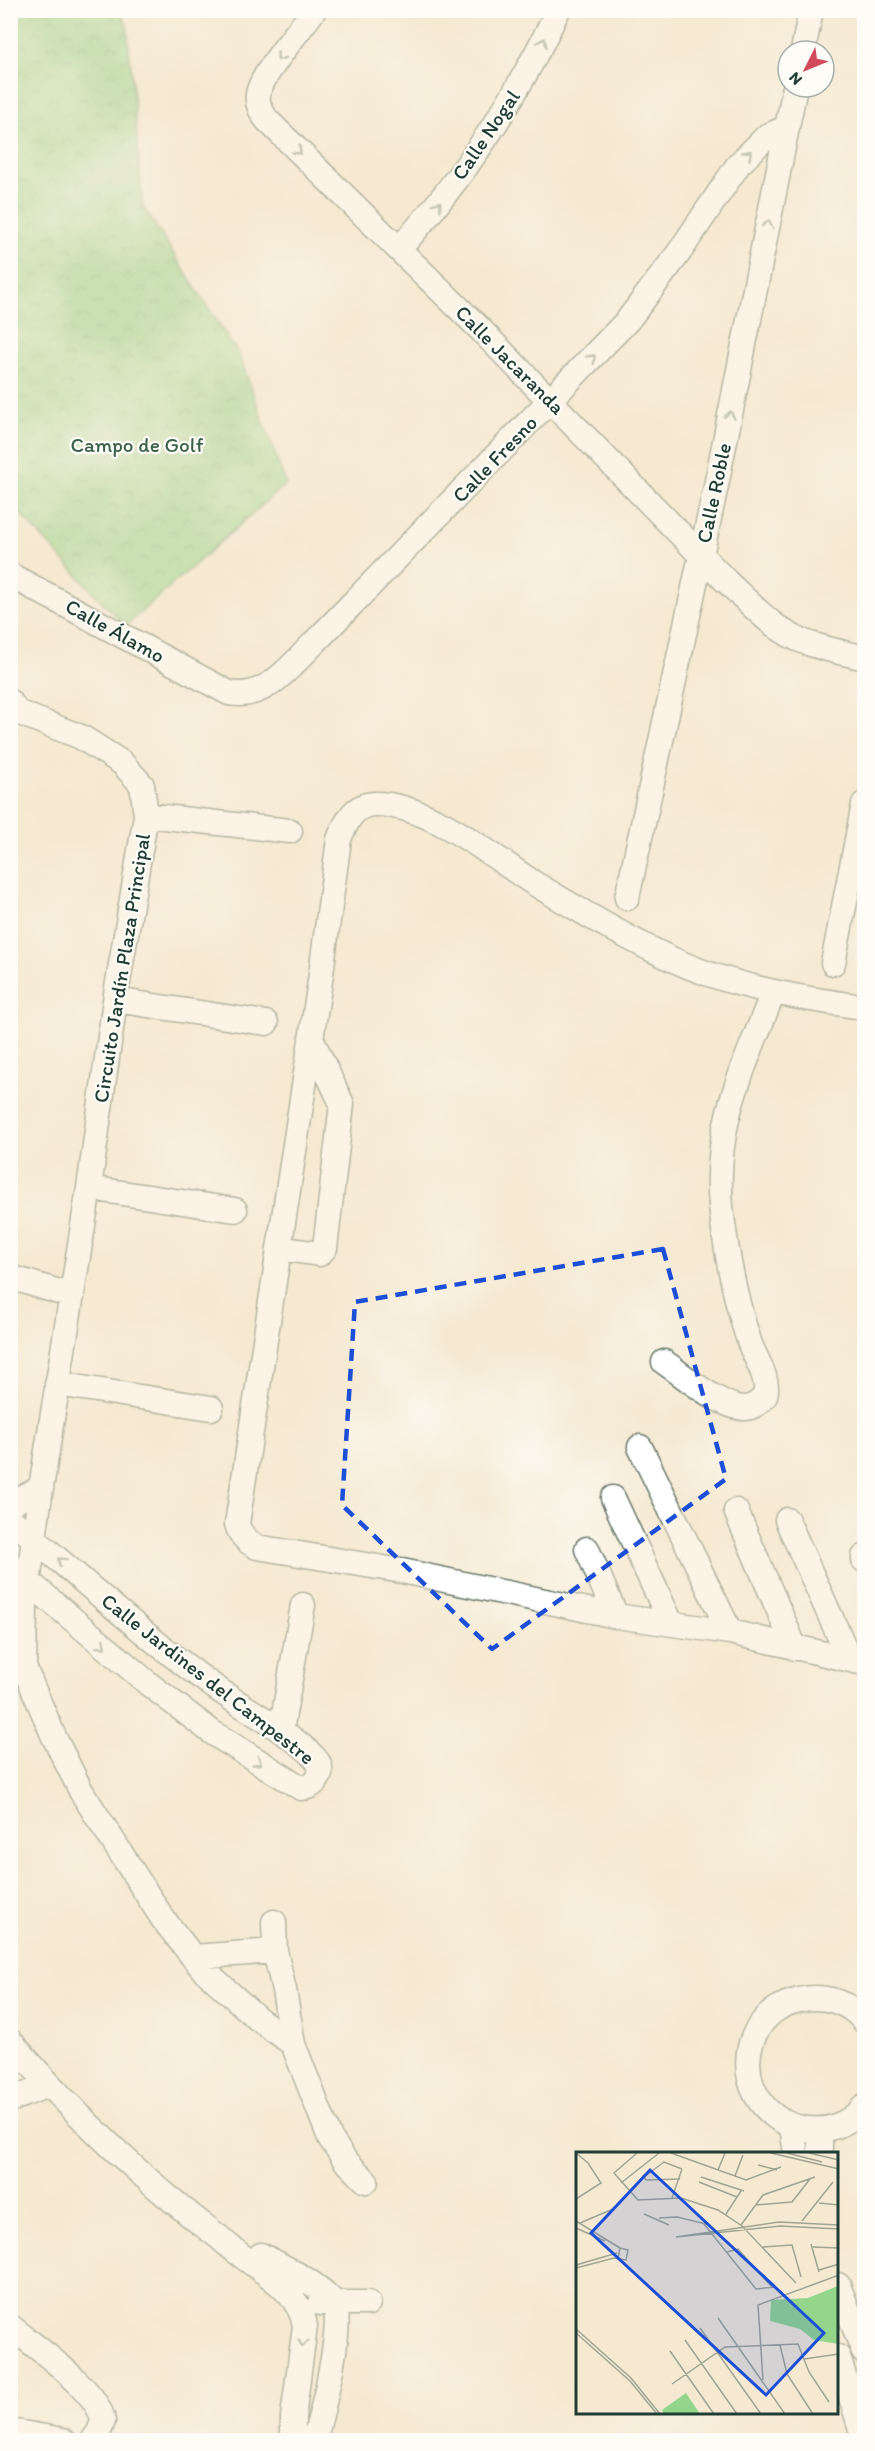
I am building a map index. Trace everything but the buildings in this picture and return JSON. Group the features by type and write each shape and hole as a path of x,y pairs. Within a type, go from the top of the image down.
{"street":[{"name":"Calle Jacaranda","path":"314,10 266,76 257,95 260,107 274,128 551,400 726,581 780,628 803,642 864,658"},
{"name":"Calle Nogal","path":"399,249 431,214 471,160 535,59 558,10"},
{"path":"806,39 812,10"},
{"name":"Calle Roble","path":"627,898 701,554 792,99"},
{"name":"Calle Fresno","path":"220,688 237,695 252,694 265,689 316,641 628,320 738,165 767,136 786,128"},
{"name":"Calle Álamo","path":"10,575 220,688"},
{"name":"Circuito Jardín Plaza Principal","path":"13,714 81,738 122,763 142,785 146,814 40,1488 35,1538 19,1572 24,1667"},
{"path":"857,1662 730,1632 616,1616 402,1571 258,1547 239,1532 238,1511 311,1038 339,839 355,810 365,805 376,804 418,814 446,827 583,912 661,954 713,975 773,992 864,1007"},
{"path":"833,963 864,804"},
{"path":"146,814 290,831"},
{"path":"664,1362 702,1389 741,1407 756,1404 765,1396 767,1390 742,1320 729,1262 721,1206 721,1144 728,1111 773,992"},
{"path":"115,1000 266,1023"},
{"path":"279,1248 319,1254 326,1248 342,1104 311,1038"},
{"path":"89,1188 235,1210"},
{"path":"10,1277 72,1296"},
{"path":"57,1384 212,1408"},
{"path":"640,1447 730,1632"},
{"path":"10,1504 40,1488"},
{"path":"613,1498 671,1623"},
{"path":"736,1511 795,1648"},
{"name":"Calle Jardines del Campestre","path":"10,1519 183,1664 281,1731 318,1761 320,1774 310,1787 301,1788 213,1733 150,1685 19,1572"},
{"path":"787,1520 857,1662"},
{"path":"587,1549 616,1616"},
{"path":"69,1616 92,1590"},
{"path":"281,1731 303,1605"},
{"path":"10,1644 24,1667 54,1737 81,1791 145,1893 193,1957 257,2018 293,2044"},
{"path":"274,1922 275,1952 293,2044 330,2138 345,2160 366,2181"},
{"path":"193,1957 275,1952"},
{"path":"860,2118 820,2142 772,2116 757,2098 748,2076 748,2053 756,2030 771,2012 791,2001 814,1997 837,2001 858,2013 864,2021"},
{"path":"10,2041 48,2085 117,2154 233,2251 276,2283 298,2305 303,2314 305,2326 292,2440"},
{"path":"10,2100 48,2085"},
{"path":"792,2127 796,2152"},
{"path":"220,2238 240,2243 273,2261 319,2290 333,2302 336,2309 337,2330 314,2440"},
{"path":"839,2290 864,2352"},
{"path":"298,2305 333,2302 368,2303"},
{"path":"10,2326 66,2371 97,2404 104,2421 93,2440"},
{"path":"864,2360 839,2362 864,2438"},
{"path":"10,2431 63,2440"}],"highlighted area":[{"path":"663,1249 726,1479 492,1649 342,1505 355,1302"}],"green space":[{"name":"Campo de Golf","path":"11,11 119,11 127,24 143,207 239,355 286,484 125,626 11,504"}]}
